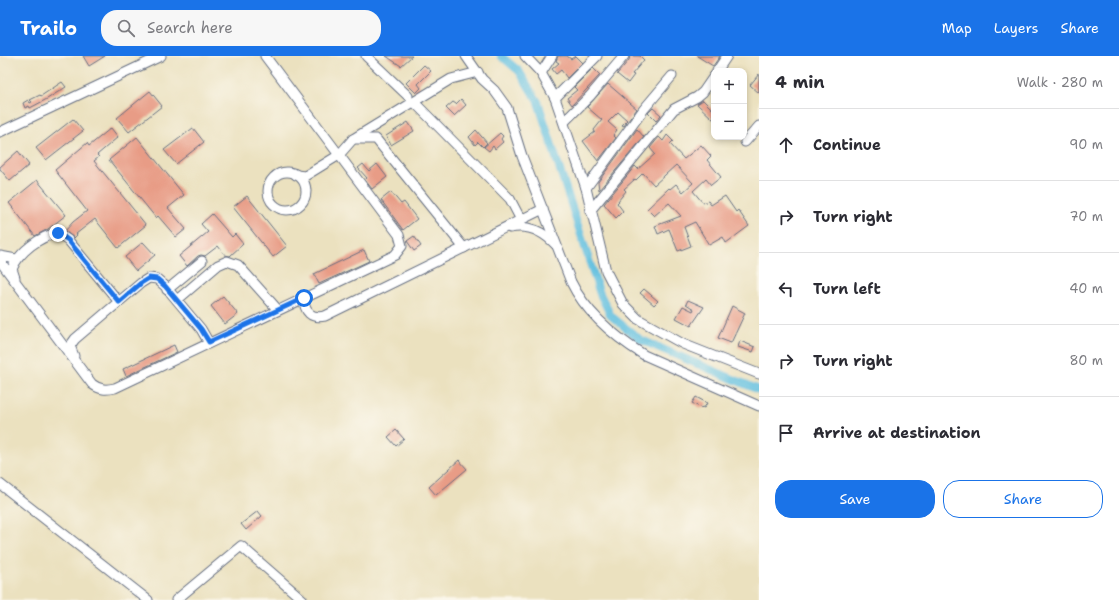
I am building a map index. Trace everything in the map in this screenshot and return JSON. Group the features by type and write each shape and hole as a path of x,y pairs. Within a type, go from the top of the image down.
{"street":[{"path":"0,132 161,56"},
{"path":"0,261 92,384 98,389 107,390 115,388 209,342 395,255 402,246 399,236 265,56"},
{"path":"366,56 510,199 521,220"},
{"path":"466,56 482,79 494,90 507,108 522,156 557,247 578,296 591,311 627,344 644,354 759,406"},
{"path":"525,56 541,73 556,98 586,188 590,211 606,271 623,304 638,319 683,344 759,374"},
{"path":"541,73 552,56"},
{"path":"556,98 597,56"},
{"path":"564,122 590,96 624,56"},
{"path":"719,68 727,56"},
{"path":"301,175 306,194 303,201 292,210 277,208 268,197 270,182 275,176 289,172 301,175 339,155 353,139 411,99 451,79 478,72"},
{"path":"586,188 644,109 672,76"},
{"path":"590,211 674,109 697,97 703,92 711,80"},
{"path":"745,142 759,126"},
{"path":"353,139 376,139 464,248"},
{"path":"304,298 304,307 309,314 318,317 325,316 543,209"},
{"path":"497,232 516,227 531,228 552,241 557,247"},
{"path":"18,285 12,269 16,259 42,238 49,234 58,233 68,240 119,302"},
{"path":"0,256 16,259"},
{"path":"168,290 202,261"},
{"path":"177,300 218,265 227,261 238,265 278,310"},
{"path":"76,362 70,346 74,339 149,278 157,279 168,290 201,329 209,342"},
{"path":"181,278 192,287"},
{"path":"58,339 63,341 74,339"},
{"path":"0,484 148,600"},
{"path":"176,600 241,546 303,600"}],"building":[{"path":"83,56 105,56 89,66"},
{"path":"386,56 412,56 401,66"},
{"path":"558,56 567,56 571,59 575,56 582,63 567,78 561,70 556,74 552,69 559,63 556,61"},
{"path":"630,56 640,56 644,60 632,74 634,75 628,83 617,74 629,60"},
{"path":"697,56 720,56 713,66"},
{"path":"424,65 431,71 418,84 421,88 416,93 406,83"},
{"path":"593,68 600,75 572,105 567,98 577,90 574,87"},
{"path":"759,74 759,93 750,85"},
{"path":"62,82 66,87 30,108 29,106 25,108 23,103 28,100 30,103 32,102 30,100 40,95 41,96"},
{"path":"608,84 637,109 624,126 622,125 627,120 618,112 608,122 617,130 613,135 616,138 598,161 583,141 595,132 594,130 602,120 587,107"},
{"path":"150,91 162,106 129,132 117,118"},
{"path":"461,99 466,105 454,116 446,108 453,102 456,104"},
{"path":"703,100 711,108 711,117 697,104"},
{"path":"653,108 661,115 656,121 648,113"},
{"path":"73,119 83,131 46,160 36,148"},
{"path":"408,122 414,131 391,145 386,136"},
{"path":"111,128 118,137 97,155 99,157 94,161 146,225 118,248 95,219 76,234 77,235 74,238 65,231 73,222 87,211 55,170 87,143 89,146"},
{"path":"193,128 204,142 176,164 164,150"},
{"path":"637,129 644,137 599,190 598,182"},
{"path":"476,130 487,143 483,147 478,142 475,145 469,137"},
{"path":"500,133 503,136 501,139 503,142 495,149 493,146 489,151 484,147"},
{"path":"667,135 673,141 670,144 684,159 701,145 711,156 707,160 721,177 711,185 706,179 693,191 703,203 708,201 711,205 725,196 736,212 738,210 749,226 726,243 723,237 709,245 695,222 684,227 691,246 678,251 669,229 658,234 655,226 681,216 669,203 654,216 647,209 669,188 670,189 676,184 683,192 693,183 676,165 654,185 643,173 636,180 635,179 624,189 626,191 617,203 623,211 616,218 604,204 635,166 638,169 655,154 650,148 659,137 663,141"},
{"path":"137,137 184,195 168,208 186,229 176,237 158,216 156,218 109,160"},
{"path":"18,151 29,165 10,181 0,167"},
{"path":"363,164 369,171 377,164 387,177 372,189 365,180 367,178 358,168"},
{"path":"37,180 66,215 48,229 35,236 9,203"},
{"path":"391,192 401,204 404,202 417,219 403,230 381,200"},
{"path":"247,196 287,246 273,257 233,207"},
{"path":"212,214 232,237 235,234 243,244 230,256 225,255 218,246 205,256 198,256 187,266 179,256 208,232 201,224"},
{"path":"414,236 421,246 414,251 407,241"},
{"path":"143,242 155,255 136,271 125,257"},
{"path":"364,250 369,261 319,284 314,274"},
{"path":"644,289 658,301 654,305 640,293"},
{"path":"223,296 238,314 225,324 211,306"},
{"path":"688,300 704,307 691,326 676,318 683,306 693,311 694,309 686,304"},
{"path":"732,306 745,313 731,343 718,338"},
{"path":"740,341 755,347 753,352 738,347"},
{"path":"174,345 177,352 126,376 123,369"},
{"path":"696,397 707,403 704,408 692,403"},
{"path":"396,430 404,439 396,446 388,437"},
{"path":"459,460 467,469 436,495 429,487"},
{"path":"258,511 262,516 246,530 241,524"}],"waterway":[{"path":"501,56 519,71 538,102 600,294 611,316 641,340 759,390"}],"route":[{"path":"58,233 68,240 119,302 149,278 157,279 165,286 201,329 209,342 304,298"}]}
